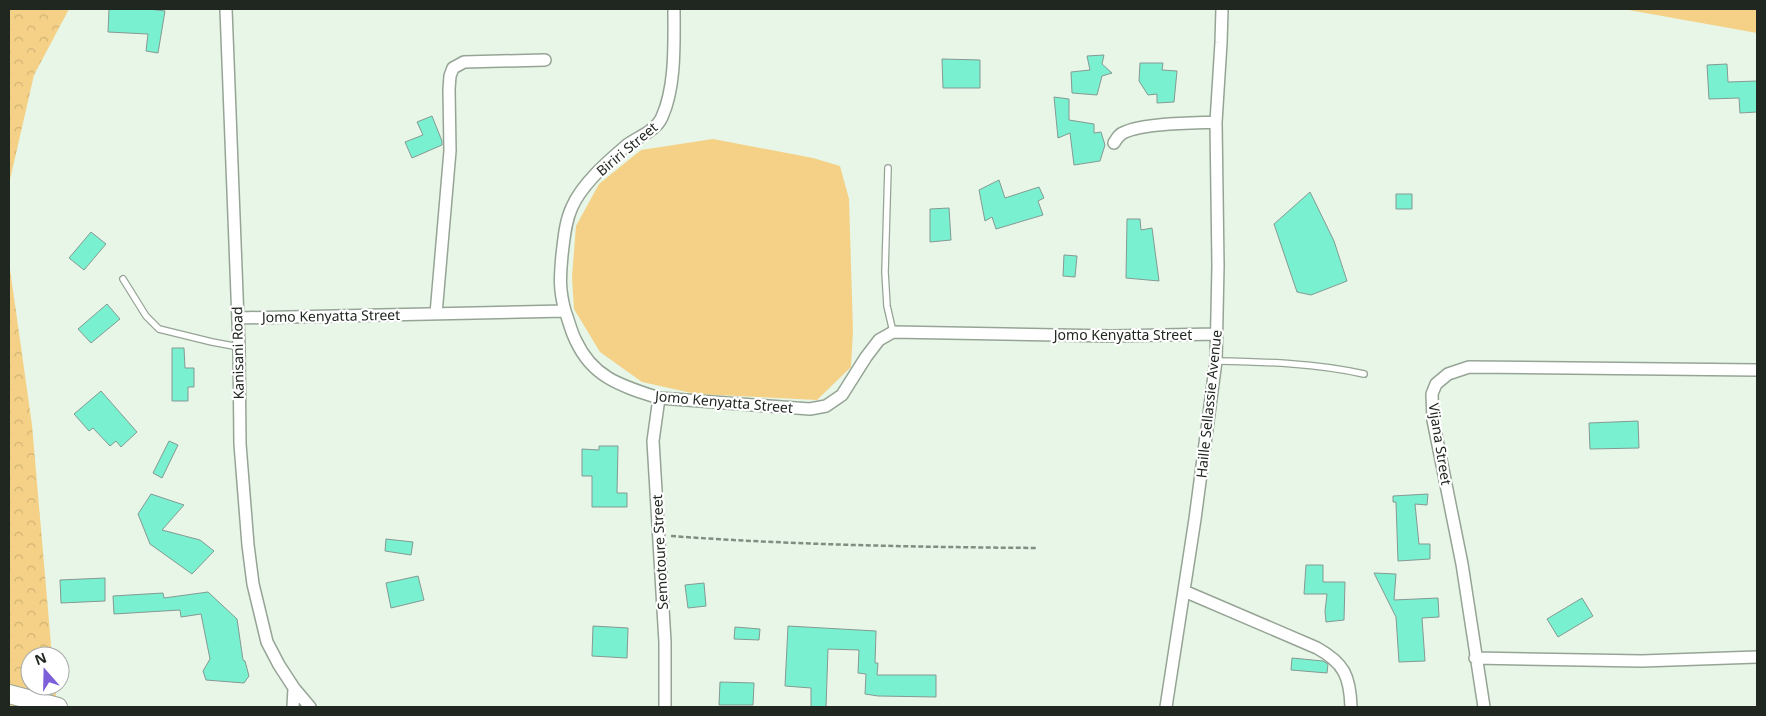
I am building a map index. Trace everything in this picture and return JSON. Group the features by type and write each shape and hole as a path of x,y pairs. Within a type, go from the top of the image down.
{"main road":[{"path":"9,694 58,707"}],"street":[{"name":"Kanisani Road","path":"226,9 239,347 240,444 253,584 268,642 279,665 294,688 310,707"},
{"name":"Biriri Street","path":"565,311 560,293 561,274 564,231 572,206 588,183 606,163 631,142 649,132 662,119 670,91 674,9"},
{"name":"Haille Sellassie Avenue","path":"1166,707 1195,519 1216,360 1218,266 1216,122 1222,9"},
{"path":"436,314 450,151 449,89 453,68 464,62 545,60"},
{"path":"1114,143 1119,135 1136,128 1216,122"},
{"name":"Jomo Kenyatta Street","path":"238,318 565,311 576,341 588,361 605,377 637,391 659,398 810,409 826,406 842,394 879,340 893,332 1111,336 1217,334"},
{"name":"Vijana Street","path":"1484,707 1462,564 1433,420 1432,394 1436,384 1448,374 1469,367 1757,370"},
{"name":"Semotoure Street","path":"659,398 653,441 665,642 665,707"},
{"path":"1184,591 1317,648 1333,657 1344,672 1349,685 1351,707"},
{"path":"1476,658 1642,661 1757,657"},
{"path":"293,707 294,688"}],"lane":[{"path":"888,168 885,272 887,306 893,332"},
{"path":"123,279 146,316 159,329 239,347"},
{"path":"1216,360 1308,364 1335,367 1364,374"}],"path":[{"path":"660,535 760,542 1038,548"}],"green space":[{"path":"9,9 69,9 34,75 9,184"},
{"path":"1623,9 1757,9 1757,33"},
{"path":"713,139 813,158 840,166 849,199 853,331 851,367 817,400 696,394 642,382 600,352 574,309 572,277 576,226 599,184 641,150"},
{"path":"9,262 32,425 51,646 20,646 20,696 56,696 57,707 9,707"}],"building":[{"path":"109,9 165,11 158,53 146,51 148,34 108,32"},
{"path":"1104,55 1102,64 1112,73 1102,76 1097,95 1072,93 1071,72 1090,70 1087,56"},
{"path":"942,59 980,60 980,88 943,88"},
{"path":"1140,63 1163,63 1162,70 1177,71 1174,102 1157,103 1157,94 1148,95 1139,81"},
{"path":"1727,64 1728,82 1757,81 1757,112 1740,113 1739,98 1709,99 1707,65"},
{"path":"1054,97 1069,99 1069,120 1094,124 1094,133 1101,132 1105,145 1100,161 1074,165 1070,133 1058,138"},
{"path":"432,116 442,145 412,158 405,142 423,135 417,122"},
{"path":"999,180 1005,198 1039,187 1044,198 1038,201 1043,215 996,229 992,217 985,221 979,190"},
{"path":"1310,192 1334,241 1347,281 1311,295 1297,292 1274,224"},
{"path":"1396,194 1412,194 1412,209 1396,209"},
{"path":"949,208 951,240 930,242 930,209"},
{"path":"1127,219 1140,219 1141,230 1152,228 1159,281 1126,278"},
{"path":"91,232 106,244 84,270 69,258"},
{"path":"1064,255 1077,256 1075,277 1063,276"},
{"path":"107,304 120,319 91,343 78,329"},
{"path":"172,348 184,348 185,368 194,368 194,387 188,387 188,401 172,401"},
{"path":"101,391 137,432 121,447 116,441 110,446 93,428 89,431 74,414"},
{"path":"1638,421 1639,448 1590,449 1589,423"},
{"path":"169,441 178,445 162,478 153,473"},
{"path":"599,446 618,446 617,493 627,493 627,507 592,507 592,476 582,476 582,449 599,450"},
{"path":"151,494 184,505 162,530 200,540 214,551 192,574 150,544 138,514"},
{"path":"1428,494 1427,505 1415,504 1419,544 1430,544 1430,559 1398,561 1396,502 1393,502 1393,496"},
{"path":"386,539 413,542 411,555 385,551"},
{"path":"1306,565 1323,565 1323,582 1345,582 1344,620 1326,622 1327,594 1304,594"},
{"path":"1374,573 1396,574 1394,600 1438,598 1439,617 1422,618 1425,661 1399,662 1396,617"},
{"path":"418,576 424,600 391,608 386,583"},
{"path":"105,578 105,601 61,603 60,580"},
{"path":"704,583 706,606 688,608 685,585"},
{"path":"208,592 237,619 243,660 245,661 249,676 244,683 206,680 203,671 210,659 201,614 181,617 180,610 114,614 113,596 163,593 164,598"},
{"path":"1582,598 1593,616 1558,637 1547,619"},
{"path":"593,626 628,628 627,658 592,656"},
{"path":"788,626 876,631 875,663 878,663 877,675 936,675 936,697 865,694 866,674 858,673 859,650 828,649 826,707 811,707 811,688 785,686"},
{"path":"735,627 760,629 759,640 734,639"},
{"path":"1292,658 1323,661 1328,664 1327,673 1291,670"},
{"path":"720,682 754,683 753,705 719,705"}]}
